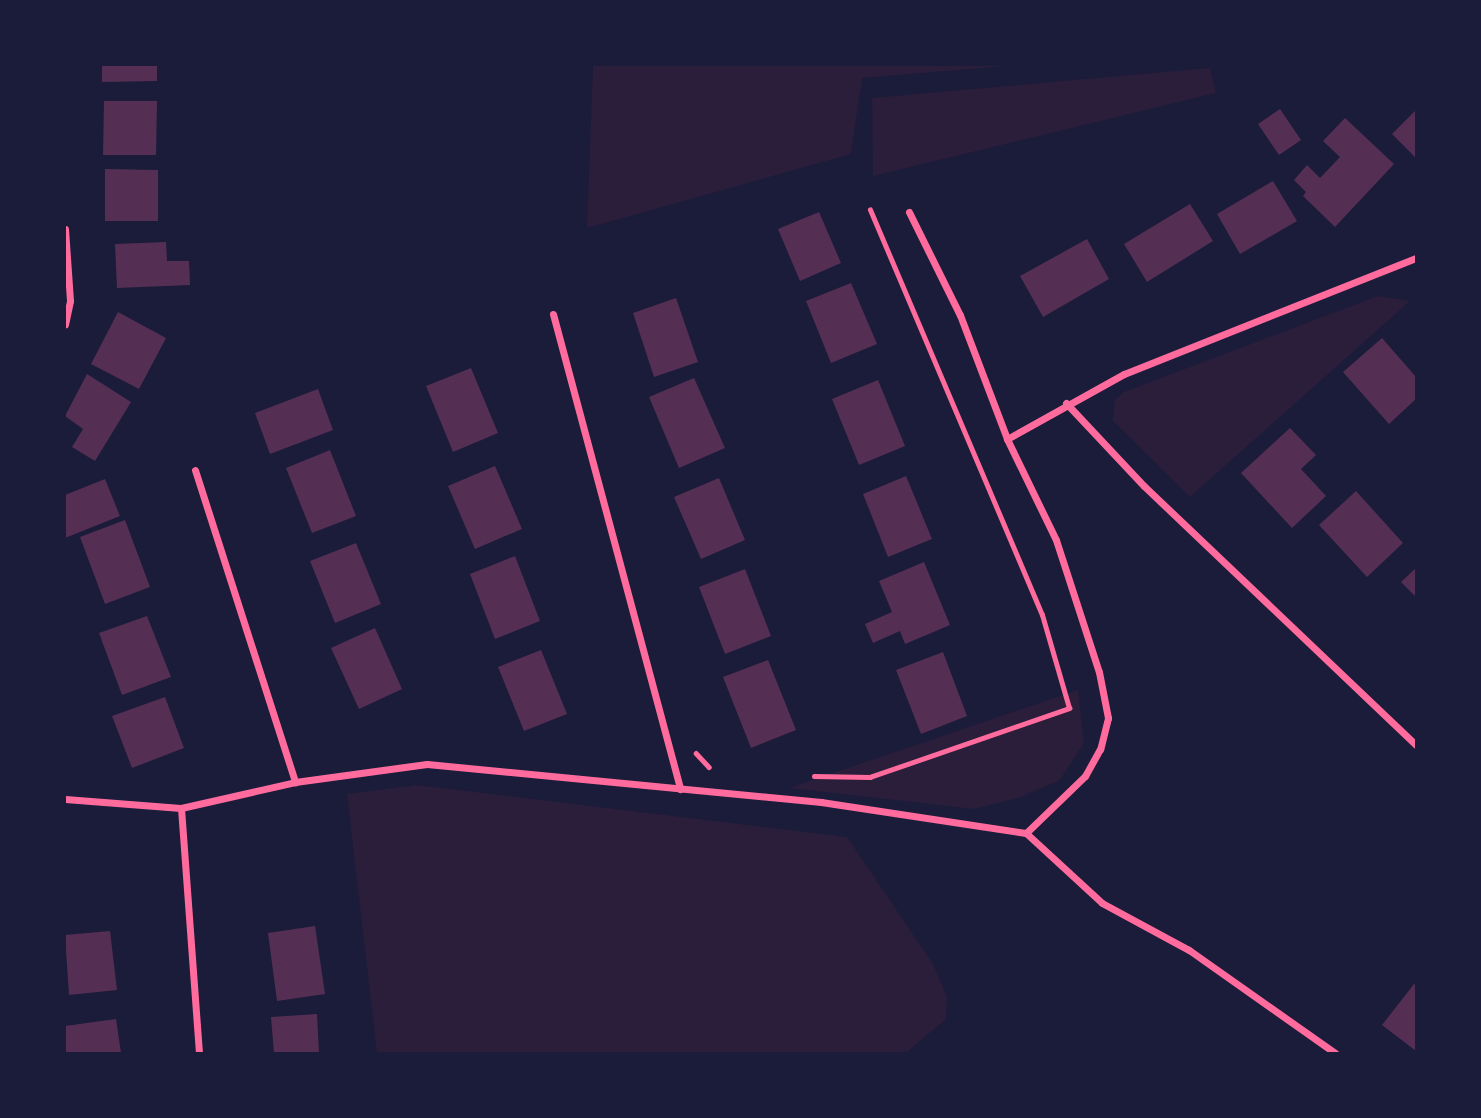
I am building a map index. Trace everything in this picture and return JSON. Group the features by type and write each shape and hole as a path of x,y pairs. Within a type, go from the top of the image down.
{"street":[{"path":"909,212 960,315 1007,439 1056,540 1099,672 1108,718 1100,750 1085,776 1026,832"},
{"path":"65,229 70,301 65,324"},
{"path":"1007,439 1066,403 1124,374 1409,264 1416,258"},
{"path":"1409,264 1416,269"},
{"path":"553,314 680,789"},
{"path":"1066,403 1144,486 1416,745"},
{"path":"195,470 295,782"},
{"path":"65,799 181,808 295,782 427,764 821,802 1026,832 1102,902 1189,950 1335,1053"},
{"path":"181,808 199,1053"}],"path":[{"path":"802,775 870,777 1069,708 1042,615 870,210"},
{"path":"691,746 703,764 721,774"}],"shaded area":[{"path":"593,65 1017,65 862,78 851,154 587,228"},
{"path":"1210,68 1216,93 873,176 872,98"},
{"path":"1378,296 1410,301 1190,497 1113,421 1115,400 1124,392"},
{"path":"1078,690 1084,743 1060,780 1021,797 975,809 789,788"},
{"path":"416,785 847,837 933,964 947,997 946,1019 906,1053 377,1053 347,794"}],"building":[{"path":"102,65 157,65 157,81 102,82"},
{"path":"104,101 157,101 156,155 103,155"},
{"path":"1280,109 1301,140 1279,155 1258,124"},
{"path":"1416,110 1416,158 1392,134"},
{"path":"1345,118 1394,164 1335,227 1303,196 1306,192 1294,180 1307,165 1320,178 1340,157 1323,141"},
{"path":"105,169 158,170 158,221 105,221"},
{"path":"1273,181 1297,221 1240,254 1217,214"},
{"path":"1190,204 1213,241 1147,282 1124,244"},
{"path":"819,212 841,263 800,281 778,229"},
{"path":"1087,239 1109,279 1043,317 1020,276"},
{"path":"166,242 167,261 189,261 190,285 117,288 115,244"},
{"path":"851,283 877,344 831,363 806,301"},
{"path":"676,298 698,362 654,377 633,313"},
{"path":"118,312 166,338 139,389 91,364"},
{"path":"1382,338 1416,377 1416,399 1389,424 1343,372"},
{"path":"471,368 498,433 453,452 426,386"},
{"path":"87,374 131,402 95,461 72,447 83,429 65,416"},
{"path":"694,378 725,448 679,468 649,397"},
{"path":"878,380 905,446 859,465 832,399"},
{"path":"318,389 333,430 270,454 255,413"},
{"path":"1290,428 1316,455 1301,469 1326,496 1292,528 1241,473"},
{"path":"330,450 356,516 312,533 286,468"},
{"path":"495,466 522,529 475,549 448,486"},
{"path":"906,476 932,539 888,557 863,494"},
{"path":"719,478 745,540 701,559 674,497"},
{"path":"105,479 120,516 65,538 65,495"},
{"path":"1356,491 1403,543 1367,577 1319,525"},
{"path":"125,520 150,587 105,604 80,537"},
{"path":"356,543 381,604 335,623 310,561"},
{"path":"515,556 540,621 495,639 470,574"},
{"path":"924,562 950,625 905,644 900,631 873,643 865,624 892,612 879,581"},
{"path":"1416,568 1416,597 1401,582"},
{"path":"745,569 771,636 725,654 699,587"},
{"path":"147,616 171,677 122,695 99,633"},
{"path":"375,628 402,689 359,709 331,648"},
{"path":"541,650 567,714 524,731 498,667"},
{"path":"943,652 967,716 921,734 896,670"},
{"path":"768,660 796,730 751,748 723,677"},
{"path":"165,697 184,748 132,768 112,716"},
{"path":"315,926 325,994 277,1001 268,933"},
{"path":"110,931 117,990 69,995 65,935"},
{"path":"1414,984 1416,985 1416,1051 1382,1025"},
{"path":"317,1014 319,1053 274,1053 271,1017"},
{"path":"116,1019 121,1053 65,1053 65,1026"}]}
